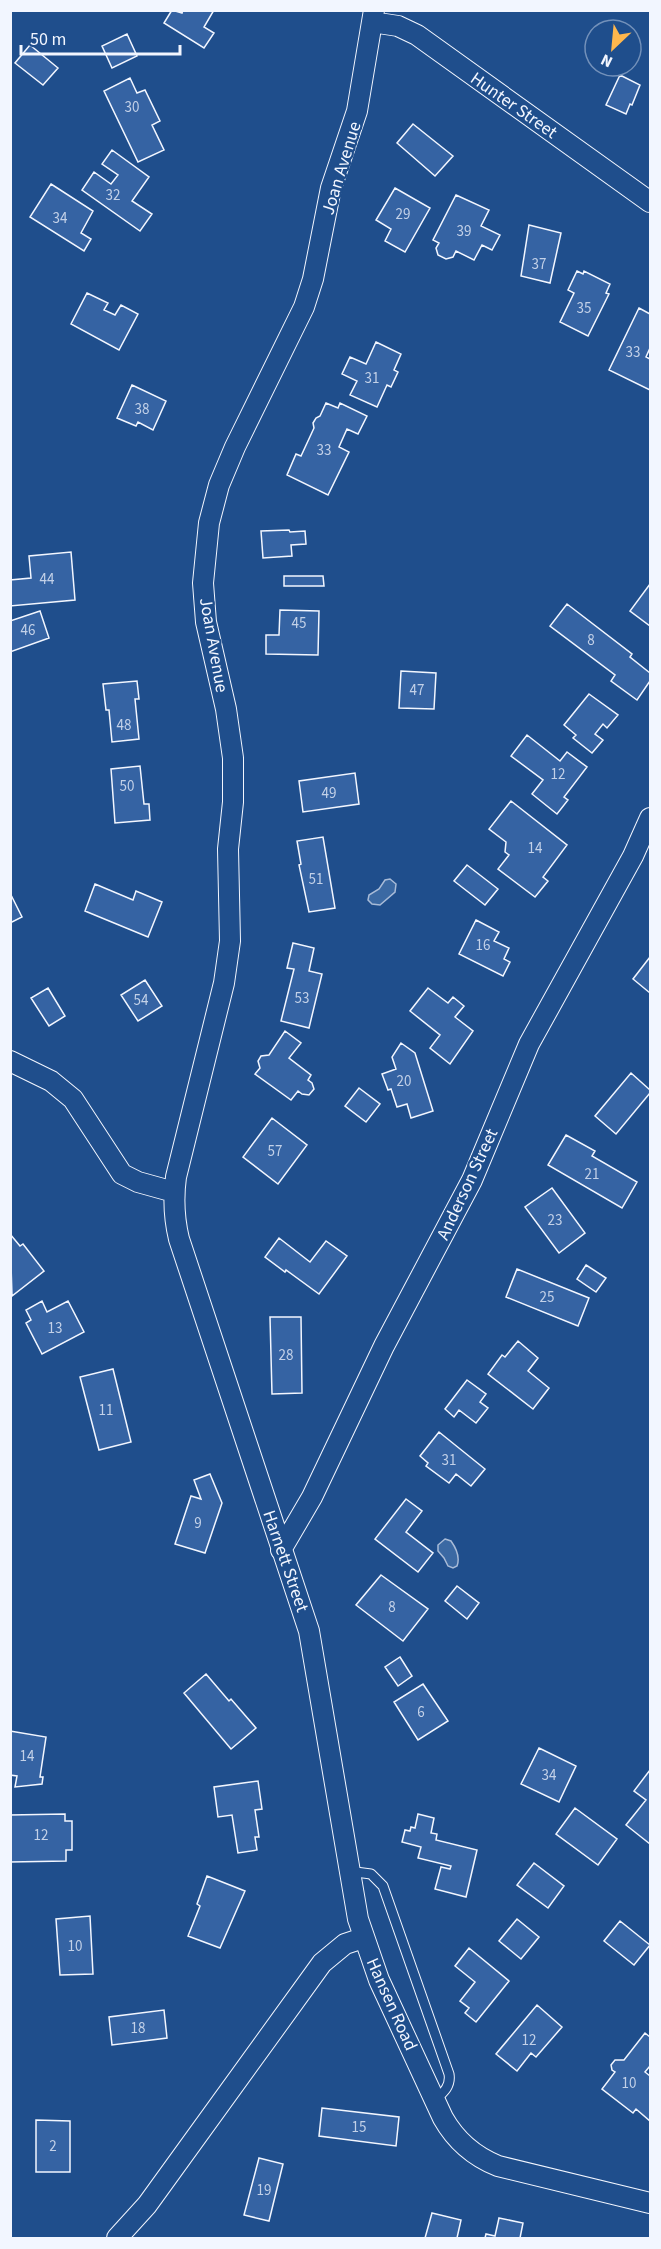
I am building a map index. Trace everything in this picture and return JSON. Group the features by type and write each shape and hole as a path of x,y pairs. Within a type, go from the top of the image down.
{"street":[{"name":"Hunter Street","path":"373,16 417,35 651,202"},
{"name":"Joan Avenue","path":"180,1159 224,983 230,941 228,849 233,758 226,709 206,622 204,573 209,523 219,485 235,447 304,307 314,279 331,188 357,111 373,16"},
{"name":"Anderson Street","path":"281,1550 312,1497 384,1346 472,1180 512,1081 543,1017 633,856 651,818"},
{"path":"10,1061 60,1087 73,1099 122,1174 138,1182 174,1192"},
{"name":"Harnett Street","path":"180,1159 174,1192 179,1239 304,1614 314,1651 348,1871 363,1938"},
{"name":"Hansen Road","path":"117,2238 147,2205 322,1963 345,1944 363,1938 379,1980 435,2100 452,2134 462,2145 484,2161 498,2166 651,2203"}],"lane":[{"path":"348,1871 372,1874 383,1886 449,2073 448,2086 435,2100"}],"water":[{"path":"390,879 396,884 395,892 380,905 372,904 368,900 369,895 379,889 385,880"},
{"path":"445,1539 451,1541 457,1553 457,1566 453,1568 448,1566 438,1551 438,1545"}],"building":[{"path":"172,10 182,13 183,10 214,10 204,27 214,33 204,48 164,23"},
{"path":"127,34 137,56 112,68 102,46"},
{"path":"30,45 58,68 43,85 15,63"},
{"path":"130,78 137,93 145,90 160,121 152,125 164,150 138,162 104,91"},
{"path":"619,78 626,78 640,85 626,114 606,105"},
{"path":"413,124 453,156 435,176 397,143"},
{"path":"112,150 149,177 132,201 152,214 140,231 82,190 94,172 111,184 118,175 102,164"},
{"path":"51,184 93,211 81,233 91,239 84,251 30,217"},
{"path":"395,188 430,208 405,252 385,241 391,229 376,220"},
{"path":"456,195 489,210 481,226 500,235 492,250 482,245 474,260 456,251 453,257 446,259 438,255 436,248 439,243 433,240"},
{"path":"529,225 561,233 550,283 521,276"},
{"path":"577,271 583,274 584,271 610,284 606,293 609,294 588,336 560,322 574,293 568,290"},
{"path":"87,293 108,303 104,310 115,315 121,305 138,314 119,350 71,324"},
{"path":"639,308 650,314 650,348 646,357 650,359 650,390 609,370"},
{"path":"376,342 401,354 394,370 398,372 391,387 387,385 377,407 350,395 357,381 342,374 350,357 366,364"},
{"path":"132,385 166,401 153,430 138,422 136,426 117,418"},
{"path":"326,403 338,408 340,403 367,416 358,434 347,429 339,447 349,452 328,495 287,475 296,454 301,456 314,428 313,423 320,416"},
{"path":"289,530 290,532 305,531 306,544 291,545 292,556 263,558 261,531"},
{"path":"71,552 75,600 10,606 10,580 31,578 29,556"},
{"path":"284,576 323,576 324,586 284,586"},
{"path":"650,584 650,626 630,611"},
{"path":"567,604 632,654 630,657 650,673 650,681 637,700 611,681 615,675 550,626"},
{"path":"280,610 319,611 318,655 266,654 266,635 279,635"},
{"path":"40,611 49,638 10,652 10,621"},
{"path":"401,671 436,673 434,709 399,708"},
{"path":"137,681 139,699 135,699 139,739 112,742 109,710 106,710 103,684"},
{"path":"589,694 618,715 607,728 603,724 595,734 603,740 592,753 573,738 576,735 564,725"},
{"path":"527,735 560,761 567,752 587,767 564,797 568,800 557,814 532,794 543,780 511,756"},
{"path":"140,766 144,804 149,804 150,820 115,823 111,769"},
{"path":"355,773 359,804 303,812 299,781"},
{"path":"511,801 567,845 543,877 548,881 535,897 498,869 509,855 505,852 506,842 489,829"},
{"path":"323,837 335,908 309,912 299,865 301,864 297,841"},
{"path":"467,865 498,889 485,905 454,881"},
{"path":"95,884 133,900 136,891 162,902 148,937 85,911"},
{"path":"10,893 22,917 10,923"},
{"path":"476,920 499,932 494,941 509,948 504,959 510,962 503,976 459,954"},
{"path":"293,943 314,948 309,971 322,974 309,1028 281,1021 294,969 287,968"},
{"path":"650,957 650,993 633,979"},
{"path":"145,980 162,1006 138,1021 121,995"},
{"path":"48,988 65,1016 49,1026 31,998"},
{"path":"428,988 448,1003 453,997 464,1006 455,1017 473,1031 450,1064 430,1048 440,1035 410,1011"},
{"path":"285,1031 301,1043 289,1058 311,1075 308,1080 314,1089 309,1095 298,1091 291,1100 255,1074 260,1068 258,1061 261,1056 269,1055"},
{"path":"401,1043 415,1053 433,1111 411,1118 407,1104 397,1107 391,1089 388,1090 382,1074 396,1069 392,1057"},
{"path":"631,1073 650,1090 650,1093 616,1134 595,1116"},
{"path":"359,1088 380,1104 366,1122 345,1106"},
{"path":"272,1118 307,1145 278,1184 243,1157"},
{"path":"566,1135 595,1151 592,1156 637,1182 622,1208 548,1165"},
{"path":"552,1188 585,1233 559,1253 525,1207"},
{"path":"10,1234 20,1246 23,1244 44,1271 12,1296"},
{"path":"279,1238 310,1262 326,1241 347,1256 319,1294 265,1257"},
{"path":"586,1265 606,1278 596,1292 577,1279"},
{"path":"517,1269 589,1298 578,1326 506,1297"},
{"path":"42,1301 47,1312 68,1301 84,1332 42,1354 26,1323 31,1320 26,1310"},
{"path":"270,1317 301,1317 302,1393 272,1394"},
{"path":"518,1341 538,1358 528,1371 549,1388 533,1409 488,1374 502,1355 505,1357"},
{"path":"113,1369 131,1442 99,1450 80,1377"},
{"path":"467,1380 486,1394 480,1402 488,1408 476,1423 459,1410 454,1417 445,1409"},
{"path":"439,1432 485,1469 471,1486 456,1474 449,1483 426,1466 428,1463 420,1456"},
{"path":"210,1474 222,1503 205,1553 175,1544 191,1496 201,1499 194,1480"},
{"path":"406,1499 422,1511 406,1532 433,1553 418,1572 375,1539"},
{"path":"381,1575 428,1609 403,1641 356,1605"},
{"path":"457,1586 479,1603 467,1619 445,1601"},
{"path":"400,1657 412,1676 398,1686 385,1667"},
{"path":"206,1674 256,1728 231,1749 184,1693"},
{"path":"423,1684 448,1721 418,1740 394,1702"},
{"path":"10,1731 46,1737 40,1777 43,1777 42,1784 15,1787 17,1776 10,1775"},
{"path":"539,1748 576,1766 559,1802 521,1784"},
{"path":"650,1770 650,1844 626,1825 646,1800 634,1791"},
{"path":"258,1781 262,1809 255,1810 259,1837 255,1837 257,1850 238,1853 232,1815 218,1817 214,1787"},
{"path":"575,1808 617,1839 598,1865 556,1834"},
{"path":"65,1814 65,1821 72,1821 72,1850 66,1850 66,1861 10,1862 10,1815"},
{"path":"418,1814 434,1818 431,1833 437,1834 436,1840 477,1850 466,1897 435,1889 441,1867 450,1869 451,1866 418,1858 421,1847 402,1842 405,1830 410,1831 411,1827 415,1828"},
{"path":"534,1863 564,1886 548,1908 517,1885"},
{"path":"207,1876 245,1891 220,1948 188,1936 200,1906 197,1904"},
{"path":"90,1916 93,1974 60,1975 56,1919"},
{"path":"517,1919 539,1937 521,1959 499,1941"},
{"path":"620,1921 650,1945 634,1965 604,1941"},
{"path":"469,1948 509,1981 476,2022 465,2013 469,2008 460,2001 475,1982 455,1966"},
{"path":"537,2005 562,2027 536,2057 531,2053 517,2071 496,2054"},
{"path":"164,2010 167,2038 112,2045 109,2017"},
{"path":"645,2033 650,2037 650,2066 645,2072 650,2076 650,2121 636,2109 633,2113 602,2089 615,2072 611,2065 615,2060 624,2060"},
{"path":"322,2108 399,2117 396,2146 319,2136"},
{"path":"36,2120 70,2121 70,2172 36,2172"},
{"path":"259,2158 283,2164 269,2221 244,2215"},
{"path":"432,2213 461,2220 457,2238 425,2238"},
{"path":"499,2218 523,2223 520,2238 485,2238 486,2234 495,2236"}]}
